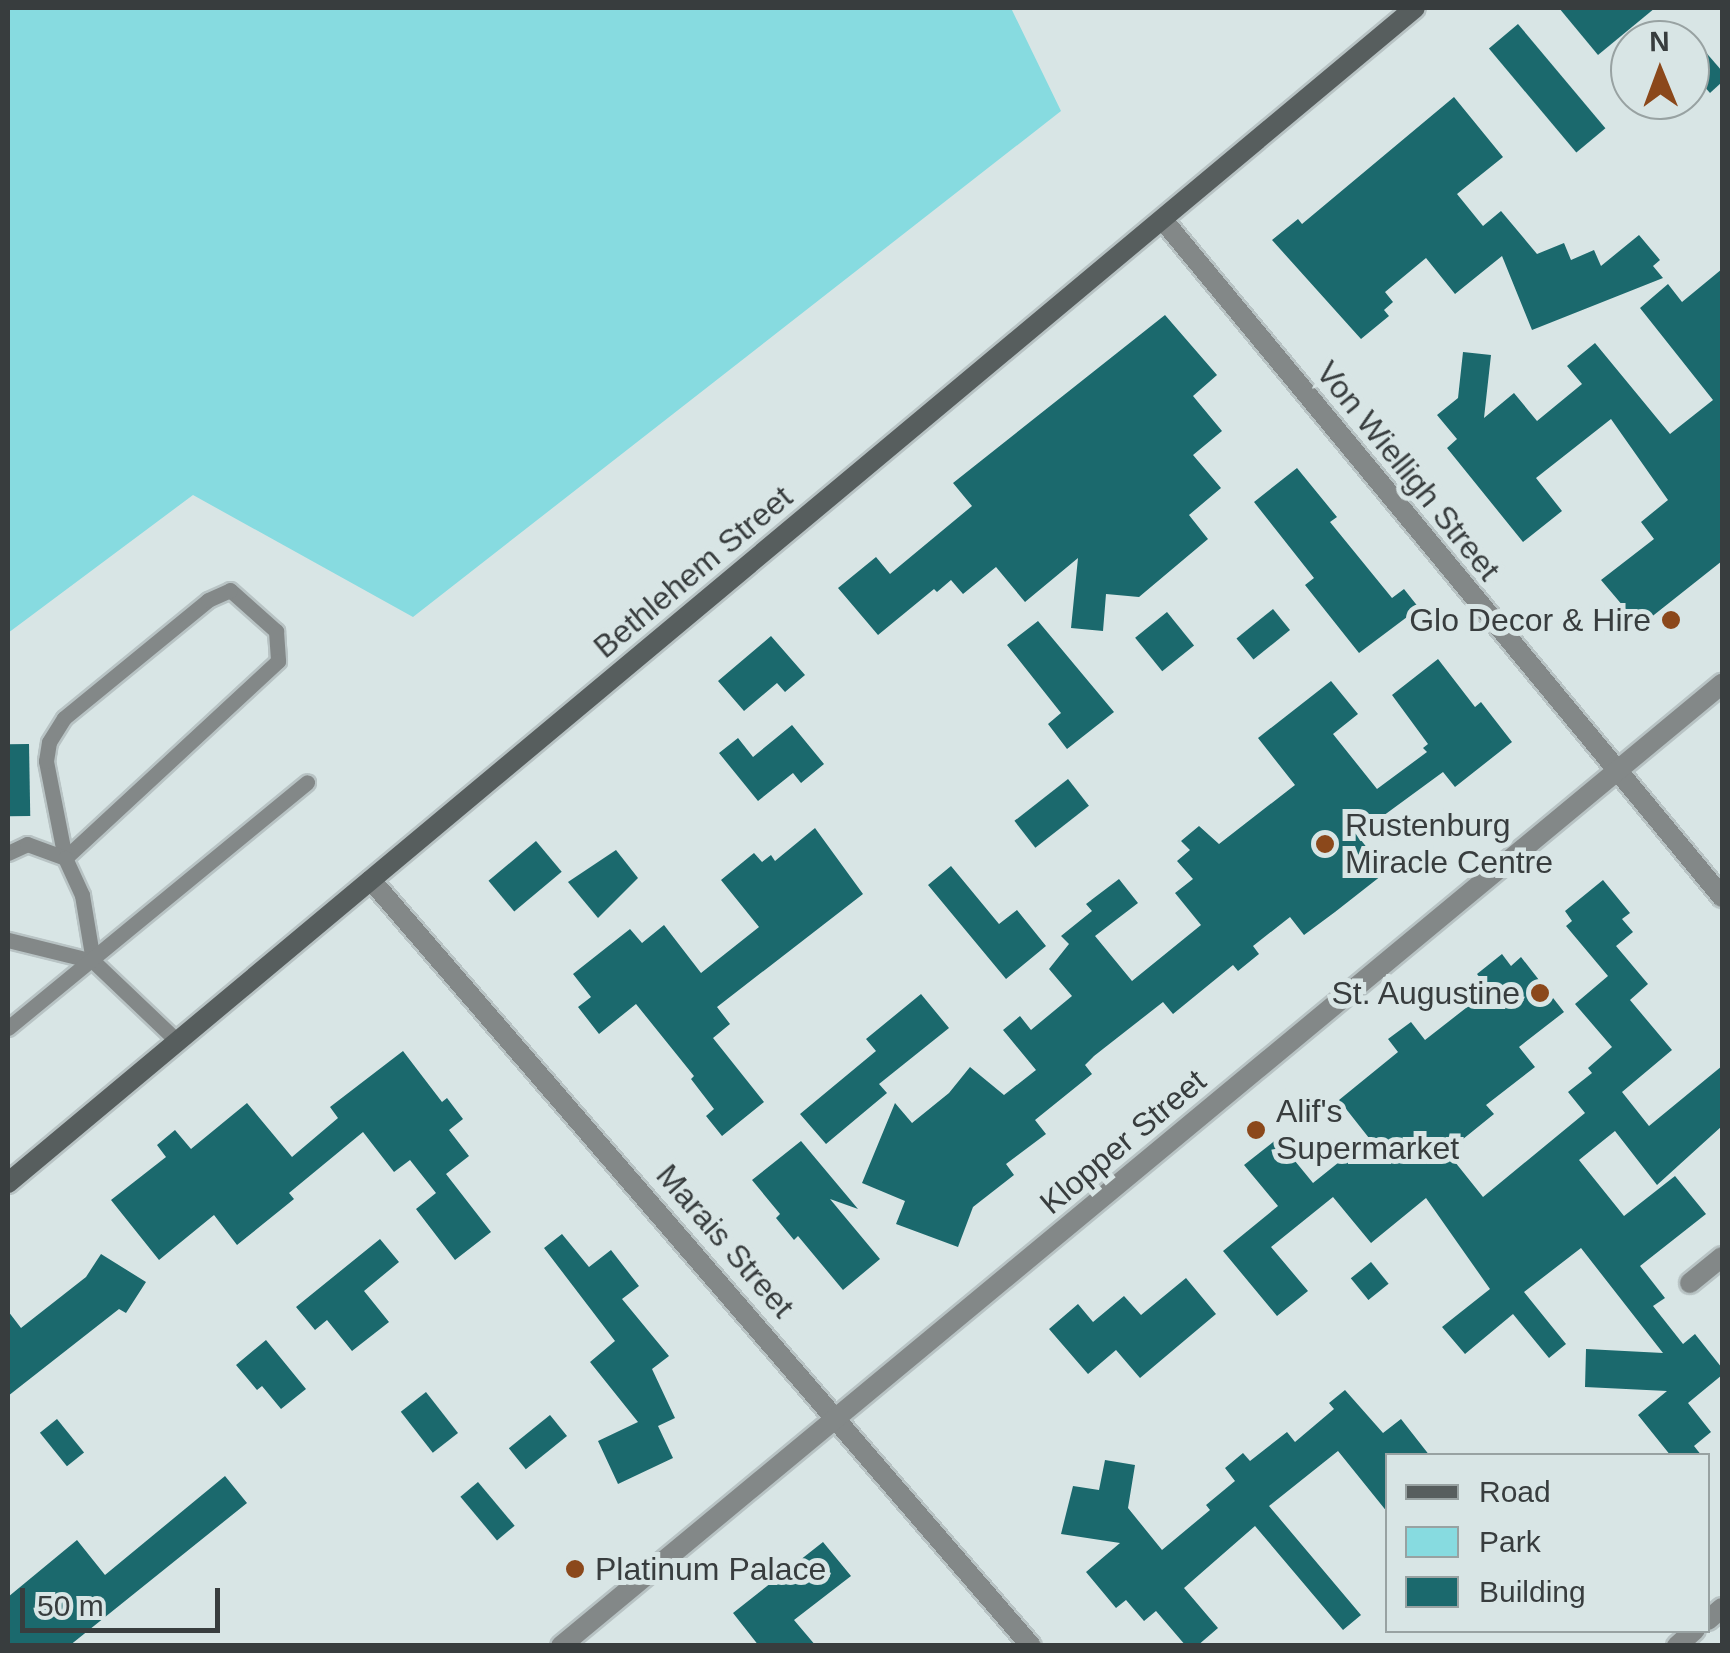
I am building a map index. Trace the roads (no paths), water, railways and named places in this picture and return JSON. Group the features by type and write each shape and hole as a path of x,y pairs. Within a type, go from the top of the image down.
{"main road":[{"name":"Bethlehem Street","path":"8,1183 1415,8"}],"street":[{"name":"Von Wielligh Street","path":"1163,220 1722,897"},
{"name":"Klopper Street","path":"560,1646 1722,684"},
{"name":"Marais Street","path":"370,880 838,1416 1031,1646"},
{"path":"1690,1282 1722,1258"}],"lane":[{"path":"65,858 278,661 276,631 237,594 222,591 208,600 64,718 48,742 46,760 65,858 82,895 93,961"},
{"path":"8,1028 307,782"},
{"path":"8,852 27,844 65,858"},
{"path":"8,940 93,961 177,1042"}],"place":[{"name":"Glo Decor & Hire","path":"1671,620"},
{"name":"Rustenburg Miracle Centre","path":"1325,844"},
{"name":"St. Augustine","path":"1540,993"},
{"name":"Alif's Supermarket","path":"1256,1130"},
{"name":"Platinum Palace","path":"575,1569"}]}
